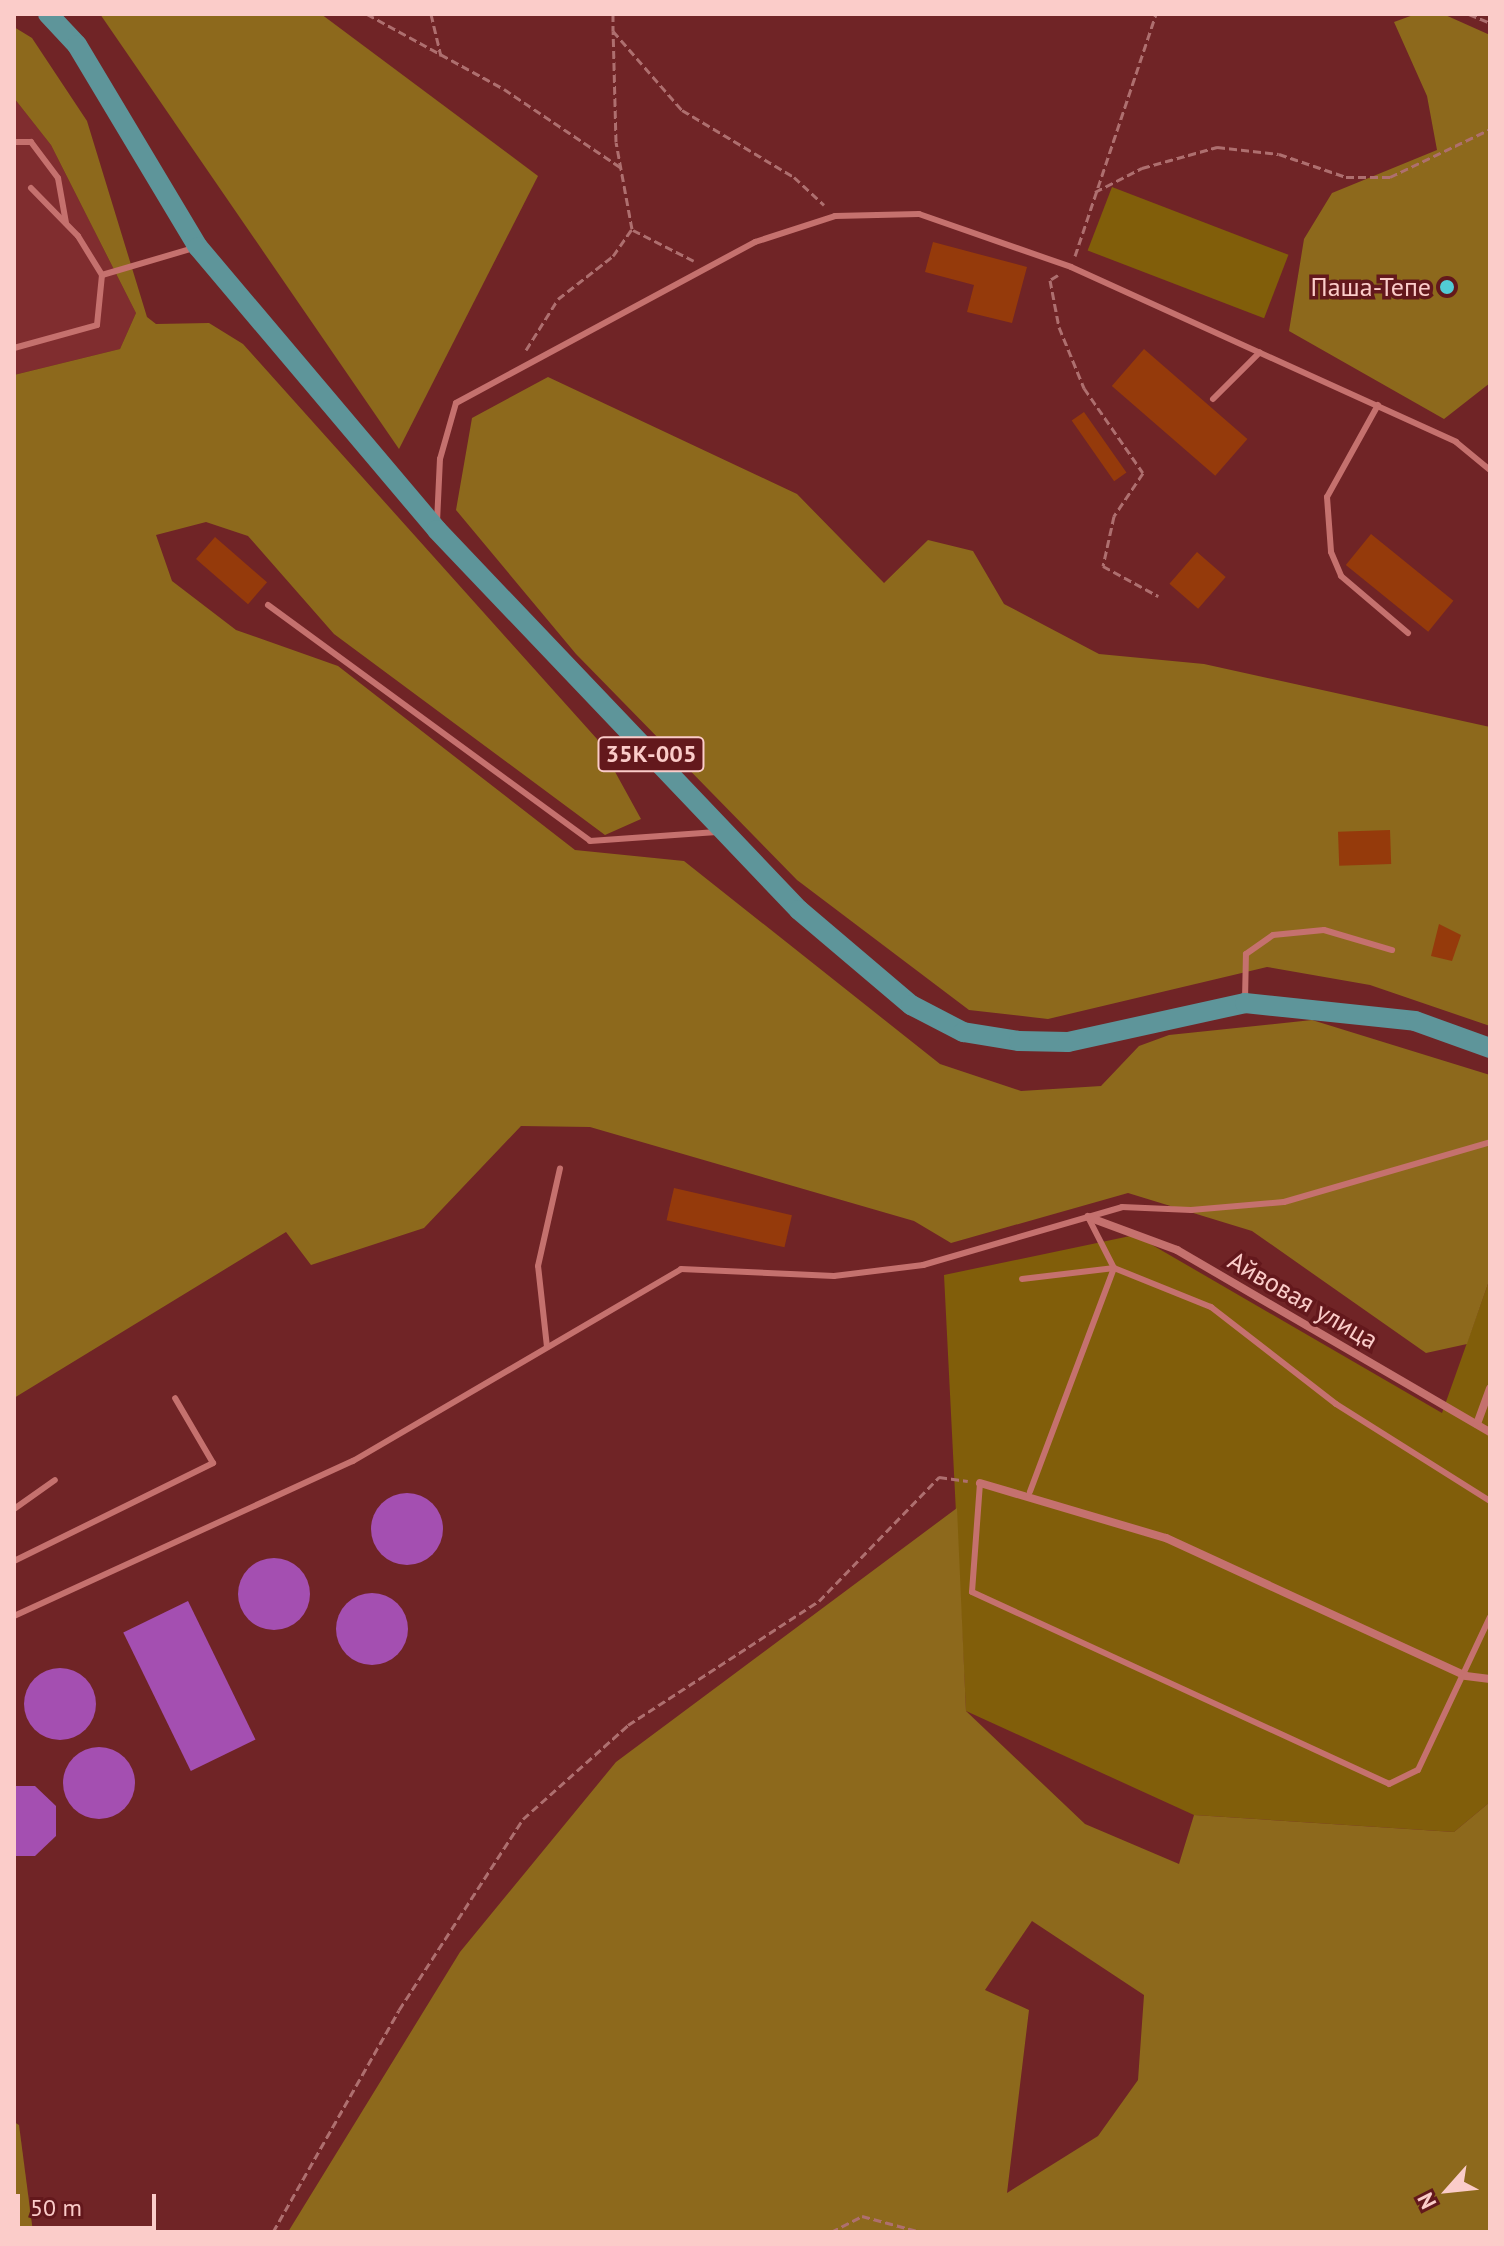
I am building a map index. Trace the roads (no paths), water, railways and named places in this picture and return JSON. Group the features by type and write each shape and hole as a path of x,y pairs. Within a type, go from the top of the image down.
{"main road":[{"name":"35К-005","path":"48,14 77,45 198,247 437,530 799,910 911,1005 963,1032 1068,1042 1245,1003 1415,1021 1490,1048"}],"street":[{"name":"Айвовая улица","path":"1088,1217 1177,1250 1490,1432"},
{"path":"1477,1424 1490,1388"},
{"path":"980,1483 1030,1492 1255,1575 1466,1676 1490,1679"}],"lane":[{"path":"14,142 31,142 58,178 66,223"},
{"path":"14,348 97,325 102,275 66,223 31,188"},
{"path":"437,530 440,459 456,403 755,242 835,216 919,214 1071,267 1456,442 1490,470"},
{"path":"102,275 198,247"},
{"path":"1213,399 1260,352"},
{"path":"1378,405 1327,497 1331,552 1341,576 1408,633"},
{"path":"268,605 590,841 724,832"},
{"path":"1245,1003 1246,954 1273,935 1324,930 1392,950"},
{"path":"14,1616 353,1461 681,1269 834,1276 923,1265 1122,1207 1191,1210 1284,1202 1490,1142"},
{"path":"547,1347 538,1266 560,1168"},
{"path":"1030,1492 1114,1268 1088,1217"},
{"path":"1022,1279 1114,1268 1211,1307 1336,1404 1490,1501"},
{"path":"14,1561 213,1463 175,1398"},
{"path":"14,1509 55,1480"},
{"path":"980,1483 972,1592 1389,1784 1418,1770 1466,1676 1490,1617"}],"place":[{"name":"Паша-Тепе","path":"1447,287"}]}
